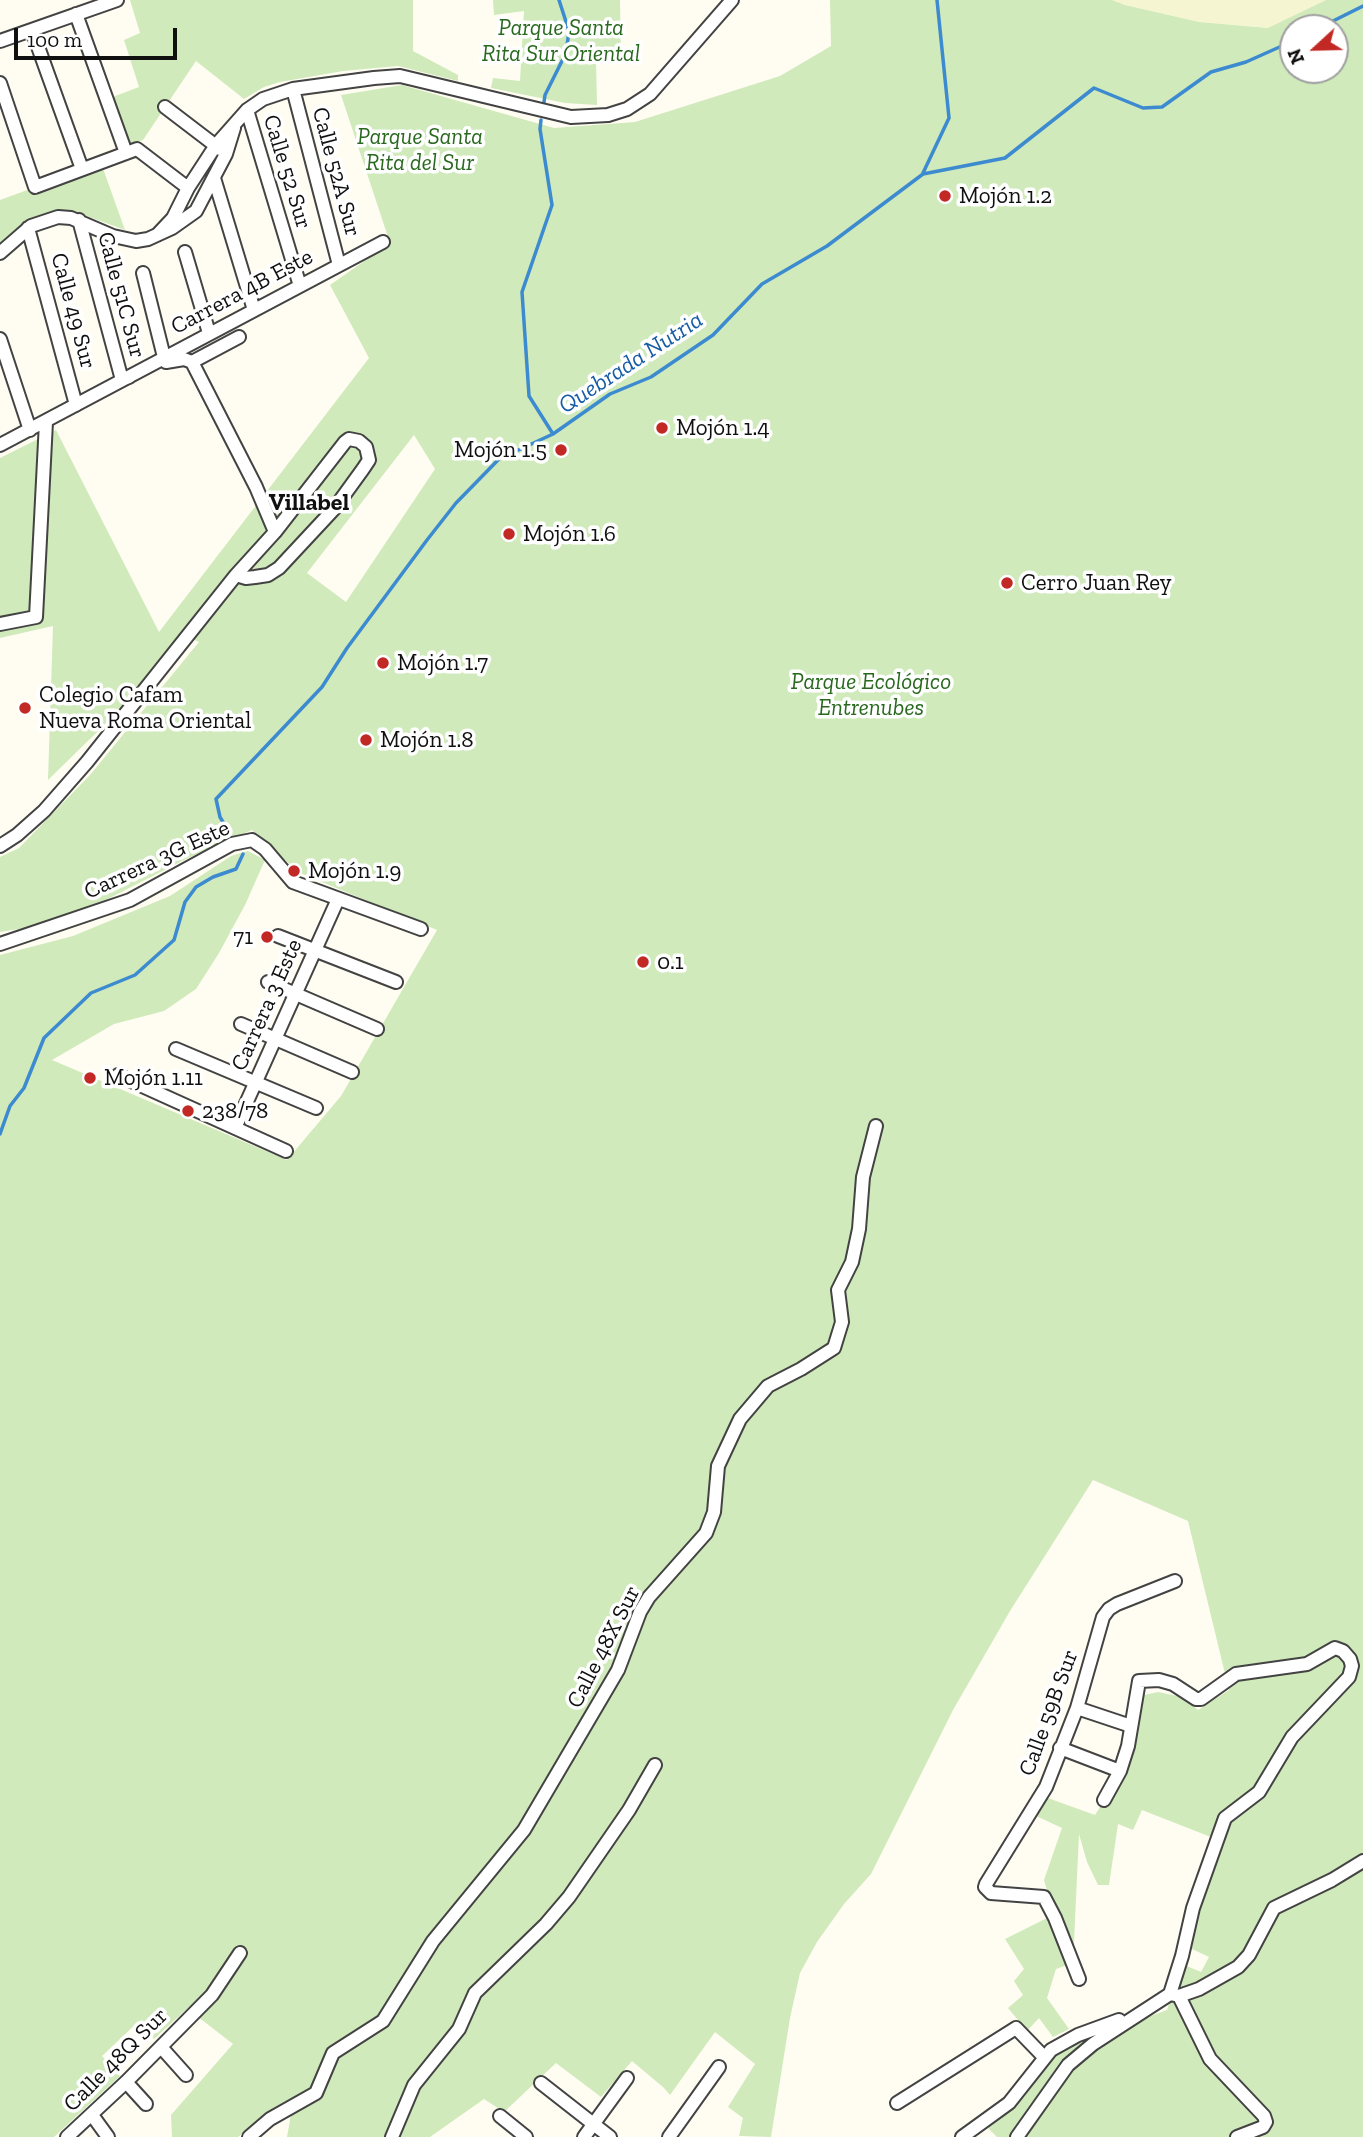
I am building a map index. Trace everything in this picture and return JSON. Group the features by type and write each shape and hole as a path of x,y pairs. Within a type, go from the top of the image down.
{"street":[{"path":"0,41 117,0"},
{"path":"157,235 173,218 188,188 221,150 235,124 247,110 263,99 293,89 400,76 571,117 608,115 627,109 650,94 728,5"},
{"path":"76,14 131,151 188,188"},
{"path":"32,30 82,169"},
{"path":"0,83 35,187 131,151"},
{"name":"Calle 52A Sur","path":"293,89 339,265"},
{"path":"165,107 221,150"},
{"name":"Calle 52 Sur","path":"247,110 300,286"},
{"path":"0,253 28,228 58,217 79,220 136,241 157,235 190,217 214,178 221,150"},
{"path":"214,178 254,310"},
{"name":"Calle 51C Sur","path":"79,220 122,380"},
{"name":"Calle 49 Sur","path":"28,228 76,405"},
{"name":"Carrera 4B Este","path":"0,445 383,242"},
{"path":"185,252 209,333"},
{"path":"143,273 164,357"},
{"path":"239,337 192,362 256,487 275,532"},
{"path":"0,339 30,430"},
{"name":"Carrera 4B Este","path":"122,380 168,361 184,359 192,362"},
{"path":"0,624 36,617 46,422"},
{"path":"0,846 44,811 70,782 236,575 275,532 345,442 349,439 359,441 366,447 369,460 363,469 334,509 279,568 268,575 246,578 236,575"},
{"name":"Carrera 3G Este","path":"0,944 130,900 232,844 252,841 272,855 293,882 338,899"},
{"path":"338,899 421,929"},
{"name":"Carrera 3 Este","path":"235,1128 338,899"},
{"path":"278,936 396,982"},
{"path":"268,982 377,1030"},
{"path":"241,1024 352,1072"},
{"path":"176,1049 316,1108"},
{"path":"118,1076 286,1151"},
{"name":"Calle 48X Sur","path":"249,2137 270,2119 316,2093 333,2053 383,2021 433,1941 524,1830 618,1670 645,1605 706,1533 714,1512 718,1466 740,1419 768,1386 834,1348 842,1322 838,1290 852,1262 859,1229 863,1177 876,1126"},
{"name":"Calle 59B Sur","path":"1079,1979 1044,1897 988,1891 985,1887 1038,1801 1077,1708 1103,1617 1117,1604 1175,1581"},
{"path":"1104,1800 1120,1771 1139,1681 1158,1680 1173,1684 1196,1699 1201,1699 1236,1674 1307,1664 1331,1649 1343,1651 1351,1662 1349,1677 1292,1737 1276,1768 1259,1792 1225,1818 1193,1908 1175,1995 1210,2059 1264,2116 1264,2126 1237,2137"},
{"path":"1077,1708 1131,1726"},
{"path":"1060,1748 1120,1771"},
{"path":"392,2137 414,2085 459,2029 475,1993 546,1924 569,1897 629,1810 655,1765"},
{"path":"1017,2137 1068,2065 1093,2044 1140,2014 1175,1995 1212,1983 1244,1962 1274,1908 1332,1880 1363,1861"},
{"name":"Calle 48Q Sur","path":"67,2137 126,2082 214,1992 240,1953"},
{"path":"962,2137 1009,2103 1044,2057 1066,2040 1140,2014"},
{"path":"897,2103 1016,2028 1044,2057"},
{"path":"161,2046 186,2075"},
{"path":"675,2135 719,2067"},
{"path":"584,2137 626,2078"},
{"path":"126,2082 146,2104"},
{"path":"541,2083 610,2137"},
{"path":"92,2115 108,2137"},
{"path":"500,2116 526,2137"}],"green space":[{"name":"Parque Santa Rita Sur Oriental","path":"130,0 413,0 413,51 458,75 458,81 398,66 343,71 280,82 264,87 244,99 196,61 143,140 127,146 110,98 139,87 124,40 140,33"},
{"name":"Parque Santa Rita Sur Oriental","path":"493,0 620,0 621,59 596,60 597,105 565,103 491,88 493,78 520,81 524,11 494,15"},
{"name":"Parque Ecológico Entrenubes","path":"830,0 1112,0 1199,22 1268,28 1279,23 1279,84 1349,84 1349,14 1297,14 1326,0 1363,0 1363,2137 997,2137 986,2126 1025,2096 1039,2072 1052,2057 1072,2045 1167,2010 1182,1964 1201,1972 1209,1957 1190,1948 1197,1907 1221,1841 1142,1810 1133,1830 1118,1824 1109,1885 1098,1885 1087,1862 1079,1834 1073,1963 1056,1969 1047,1998 1069,2029 1053,2037 1039,2018 1027,2031 1008,2008 1023,1995 1014,1981 1024,1969 1005,1939 1047,1918 1055,1918 1044,1880 1062,1828 1034,1815 1045,1797 1095,1815 1122,1771 1144,1695 1158,1692 1182,1697 1198,1710 1229,1690 1188,1521 1093,1480 1010,1611 953,1710 871,1874 844,1904 817,1942 800,1973 771,2137 739,2136 743,2118 728,2107 755,2064 715,2032 670,2095 632,2061 601,2097 556,2063 504,2112 484,2099 430,2137 287,2137 291,2114 308,2103 298,2095 275,2107 238,2137 172,2137 171,2115 233,2044 193,2013 190,2006 154,2039 138,2022 102,2056 120,2076 54,2137 0,2137 0,955 73,936 170,896 231,856 248,851 265,860 245,905 196,989 164,1011 114,1024 52,1060 287,1160 341,1096 437,930 298,872 252,830 186,859 96,905 25,928 0,932 0,857 19,848 90,775 199,642 182,635 138,692 48,780 53,626 0,638 0,458 56,430 159,632 369,358 330,285 390,243 341,95 402,85 554,128 635,122 780,76 831,46","holes":["414,435 435,469 346,602 307,573"]},
{"path":"1112,0 1326,0 1298,14 1279,14 1279,23 1269,28 1199,22"},
{"path":"101,163 125,230 73,211 53,212 16,229 0,245 0,200"}],"waterway":[{"path":"544,102 566,53 569,31 559,0"},
{"path":"923,173 949,118 937,0"},
{"name":"Quebrada Nutria","path":"1347,14 1363,6"},
{"name":"Quebrada Nutria","path":"229,832 220,817 216,799 322,687 347,648 427,540 456,503 499,459 553,434 610,394 651,377 713,335 762,284 827,246 923,174 1005,158 1094,88 1143,108 1162,107 1211,72 1246,62 1279,47"},
{"path":"541,120 540,129 552,205 522,292 529,396 553,434"},
{"name":"Quebrada Nutria","path":"0,1134 10,1106 24,1088 44,1038 91,993 135,975 174,940 185,902 196,887 213,877 236,869 243,854"}],"place":[{"name":"Mojón 1.2","path":"945,196"},
{"name":"Mojón 1.4","path":"662,428"},
{"name":"Mojón 1.5","path":"561,450"},
{"name":"Mojón 1.6","path":"509,534"},
{"name":"Cerro Juan Rey","path":"1007,583"},
{"name":"Mojón 1.7","path":"383,663"},
{"name":"Colegio Cafam Nueva Roma Oriental","path":"25,708"},
{"name":"Mojón 1.8","path":"366,740"},
{"name":"Mojón 1.9","path":"294,871"},
{"name":"71","path":"267,937"},
{"name":"0.1","path":"643,962"},
{"name":"Mojón 1.11","path":"90,1078"},
{"name":"238/78","path":"188,1111"}],"district":[{"name":"Villabel","path":"309,503"}],"park label":[{"name":"Parque Santa Rita del Sur","path":"420,150"}]}
